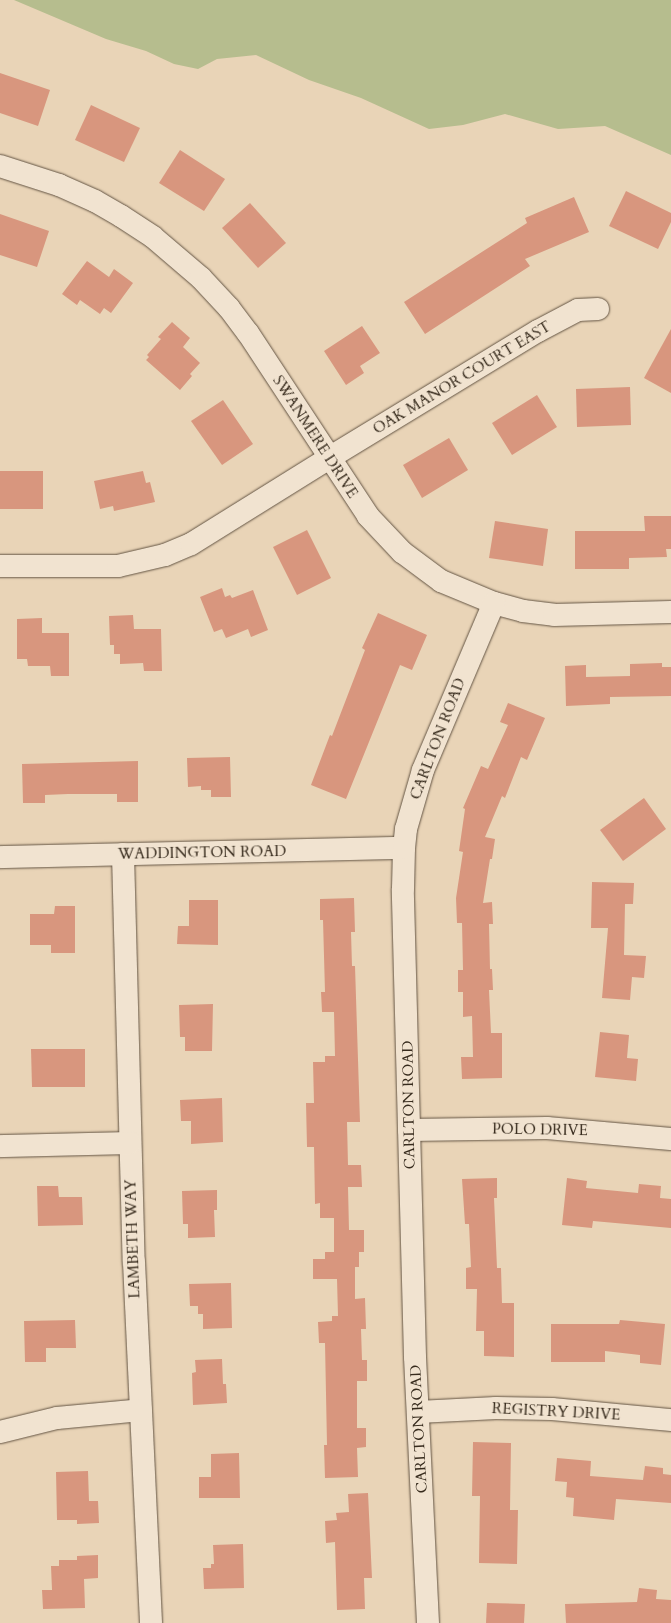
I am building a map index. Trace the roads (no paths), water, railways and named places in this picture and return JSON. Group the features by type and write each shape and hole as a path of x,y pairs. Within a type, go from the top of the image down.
{"street":[{"name":"SWANMERE DRIVE","path":"0,166 59,184 95,201 147,233 178,257 220,298 248,333 368,516 402,552 441,581 494,603 523,611 554,615 671,612"},
{"name":"OAK MANOR COURT EAST","path":"0,566 118,566 165,555 191,544 538,331 578,310 598,309"},
{"name":"CARLTON ROAD","path":"428,1623 418,1412 409,1130 403,889 404,848 406,828 423,770 494,603"},
{"name":"WADDINGTON ROAD","path":"0,857 404,848"},
{"name":"LAMBETH WAY","path":"123,854 130,1143 151,1623"},
{"name":"POLO DRIVE","path":"409,1130 547,1128 671,1139"},
{"path":"0,1146 130,1143"},
{"name":"REGISTRY DRIVE","path":"418,1412 496,1408 552,1409 671,1420"},
{"path":"0,1432 57,1418 141,1410"}]}
